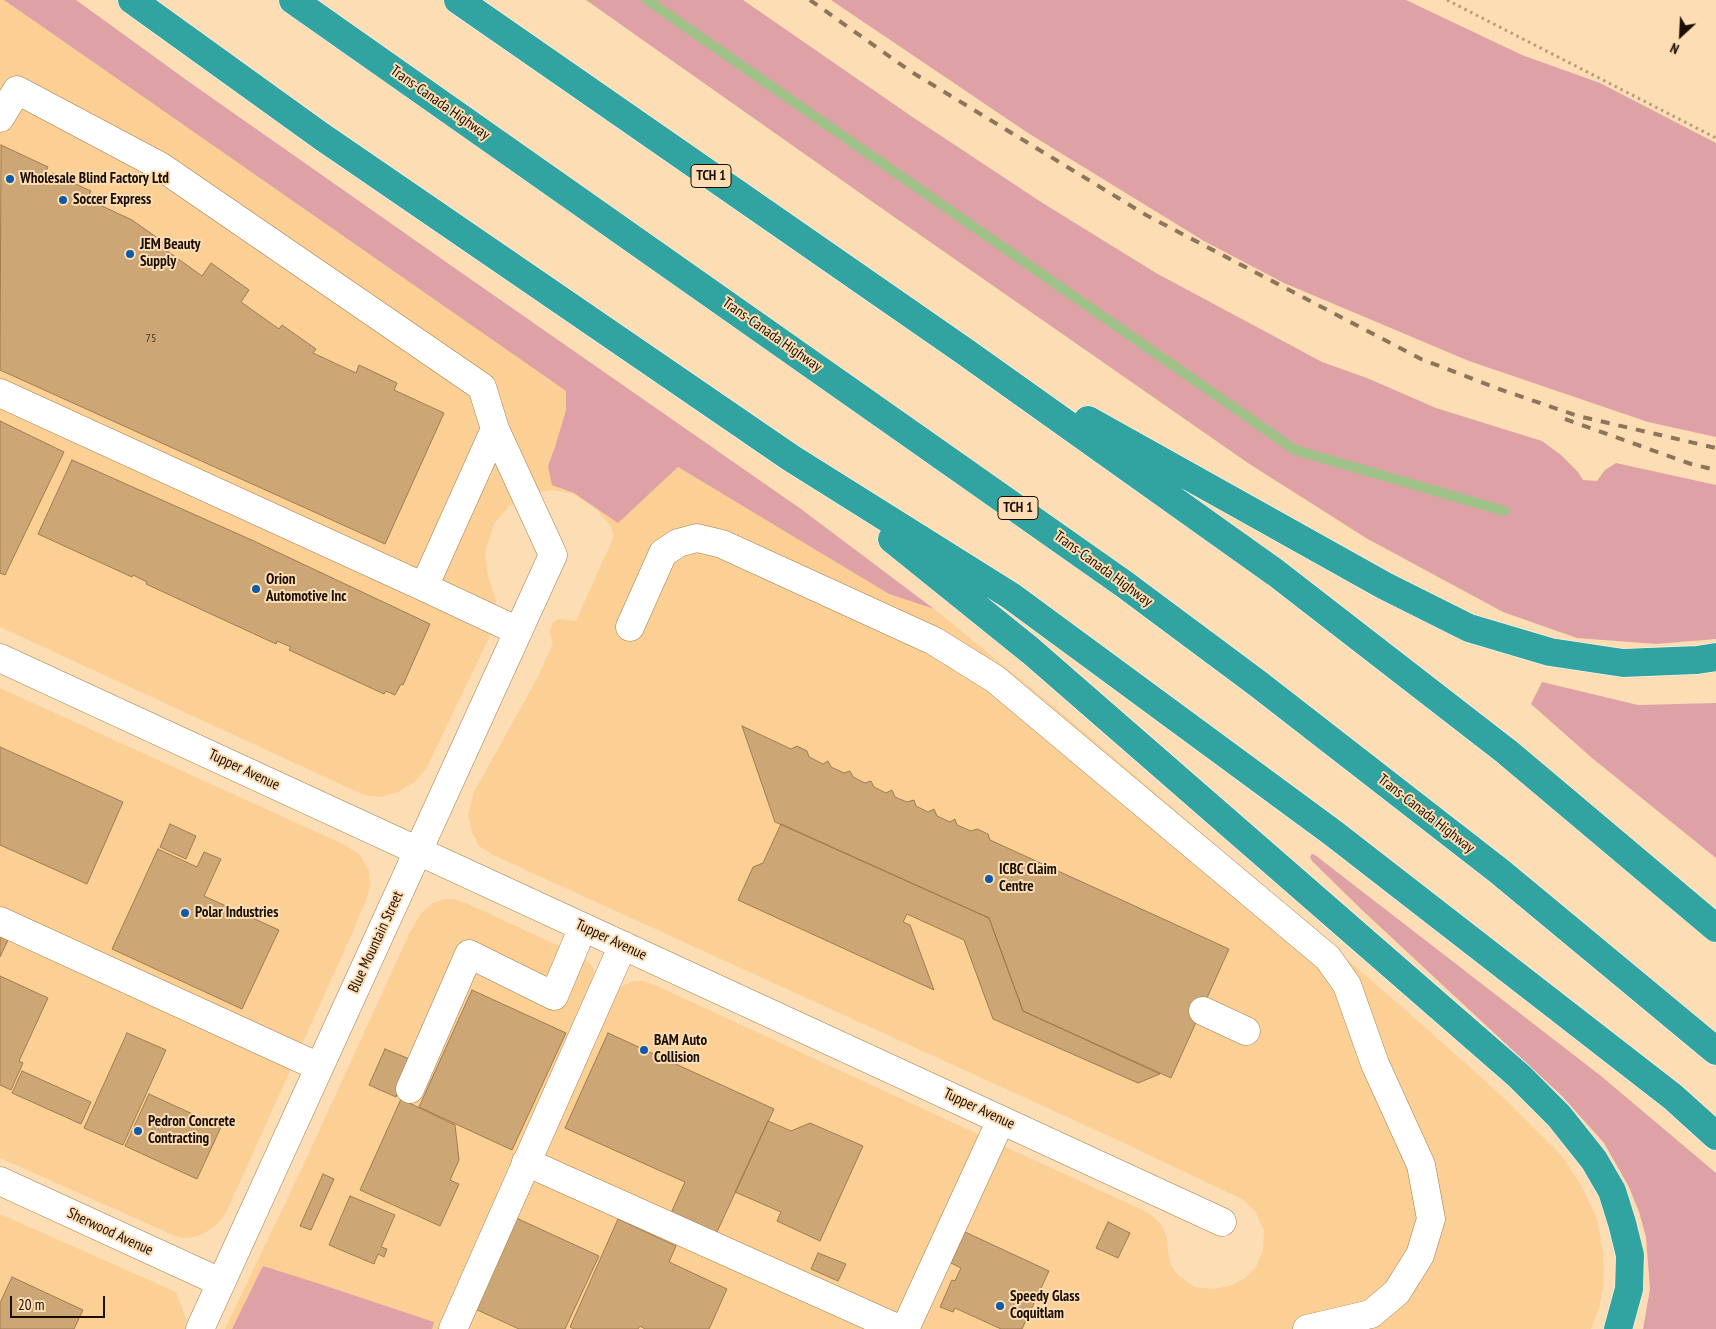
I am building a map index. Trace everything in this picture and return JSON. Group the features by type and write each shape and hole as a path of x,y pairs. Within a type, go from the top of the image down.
{"highway":[{"path":"132,0 321,136 791,458 1011,596 1333,833 1673,1097 1716,1136"},
{"name":"Trans-Canada Highway","path":"293,0 1132,590 1257,683 1499,871 1716,1051"},
{"name":"TCH 1","path":"458,0 964,351 1276,573 1507,752 1716,928"},
{"path":"964,351 1385,586 1469,628 1550,652 1623,663 1697,660 1716,657"},
{"path":"791,458 1031,651 1519,1076 1559,1116 1594,1160 1612,1191 1622,1223 1630,1255 1629,1289 1618,1329"}],"street":[{"path":"0,118 17,90 160,166 482,387 495,429 424,587"},
{"path":"0,393 518,631"},
{"name":"Blue Mountain Street","path":"200,1329 553,555 495,429"},
{"path":"630,627 663,553 678,543 697,538 722,544 934,640 995,679 1328,958 1347,985 1375,1064 1421,1166 1431,1219 1420,1255 1397,1292 1371,1314 1307,1329"},
{"name":"Tupper Avenue","path":"0,658 1222,1222"},
{"path":"0,921 319,1067"},
{"path":"410,1089 469,954 554,996 583,927"},
{"path":"453,1329 623,945"},
{"path":"1203,1010 1246,1032"},
{"path":"905,1329 1001,1120"},
{"path":"526,1162 899,1329"},
{"name":"Sherwood Avenue","path":"0,1182 220,1282"}],"path":[{"path":"1447,0 1716,138"}],"shaded area":[{"path":"0,0 4,0 678,467 889,594 934,609 1052,705 1418,1021 1504,1098 1561,1155 1581,1185 1597,1219 1603,1252 1604,1283 1600,1306 1591,1329 225,1329 302,1168 411,930 422,912 433,903 445,899 455,899 468,904 583,957 593,967 594,974 620,987 633,981 644,981 655,985 1149,1213 1162,1225 1167,1238 1171,1266 1179,1276 1195,1287 1213,1289 1230,1286 1245,1278 1256,1267 1263,1250 1264,1231 1255,1211 1242,1199 1111,1137 493,855 479,846 472,832 468,815 473,794 538,677 553,643 549,632 553,622 559,619 576,621 614,536 610,525 597,510 574,494 553,490 533,493 509,506 494,524 485,552 488,576 495,597 497,614 487,642 427,767 416,781 398,792 381,797 364,795 0,627"},
{"path":"4,0 76,0 192,84 801,509 934,609 889,594 678,467 618,523 574,493 552,485 548,466 566,410 566,391"},
{"path":"586,0 743,0 911,116 1041,202 1156,273 1322,362 1367,378 1436,408 1542,441 1561,455 1578,472 1583,480 1597,481 1605,470 1616,463 1716,485 1716,639 1656,644 1577,638 1503,612 1366,538 1248,463"},
{"path":"831,0 1406,0 1522,55 1600,83 1716,143 1716,437 1648,422 1469,361 1284,283 1204,241 1028,133"},
{"path":"1542,682 1638,705 1716,703 1716,858 1592,758 1531,704"},
{"path":"0,688 345,845 360,855 369,871 370,887 351,936 225,1215 217,1224 195,1237 183,1238 173,1235 0,1158"},
{"path":"1312,854 1601,1076 1716,1173 1716,1329 1643,1329 1650,1289 1646,1237 1629,1187 1604,1143 1562,1096 1312,861 1310,857"},
{"path":"0,1214 176,1292 187,1321 186,1329 0,1329"},
{"path":"263,1266 434,1322 432,1329 232,1329"}],"building":[{"path":"1,145 48,167 42,179 48,182 52,173 91,191 87,199 132,220 166,244 163,248 202,276 211,263 249,290 241,302 279,329 282,325 316,349 313,353 356,373 359,365 397,383 394,390 444,413 385,544 0,370"},
{"path":"0,421 64,452 5,575 0,573"},
{"path":"72,460 256,542 430,624 403,685 401,684 395,695 386,691 384,694 289,650 291,647 277,641 276,644 146,584 147,582 133,575 132,577 38,534"},
{"name":"ICBC Claim Centre","path":"742,726 791,749 797,746 807,751 809,757 823,764 828,761 831,767 844,773 850,771 853,777 865,783 871,781 874,787 886,793 892,790 895,797 907,802 914,800 916,806 928,812 934,809 937,816 950,822 955,819 957,825 971,831 977,829 988,834 990,840 1229,949 1171,1078 1023,1011 989,918 775,822"},
{"path":"0,747 123,802 87,884 0,845"},
{"path":"170,824 196,836 186,859 160,847"},
{"path":"781,824 989,918 1023,1011 1160,1074 1138,1083 993,1019 964,940 907,914 903,922 910,925 934,990 738,900 753,867 763,863"},
{"name":"Polar Industries","path":"158,849 197,867 204,852 221,859 204,896 279,930 242,1009 112,949"},
{"path":"0,936 8,940 0,957"},
{"path":"0,976 48,998 19,1061 23,1063 11,1090 0,1085"},
{"path":"472,990 566,1033 512,1150 419,1107"},
{"path":"127,1033 166,1050 123,1145 84,1128"},
{"path":"608,1033 774,1109 716,1234 671,1213 685,1182 565,1128"},
{"path":"385,1049 412,1060 396,1097 369,1085"},
{"path":"22,1071 91,1102 81,1124 12,1093"},
{"path":"149,1094 221,1127 197,1179 125,1146"},
{"path":"401,1099 455,1125 459,1160 450,1180 459,1184 440,1226 360,1190"},
{"path":"768,1121 791,1131 810,1123 863,1146 820,1241 777,1221 781,1212 735,1192"},
{"path":"323,1174 334,1179 311,1230 300,1226"},
{"path":"350,1196 395,1215 381,1247 387,1249 384,1257 378,1254 374,1264 329,1245"},
{"path":"514,1217 599,1256 565,1329 519,1329 473,1308"},
{"path":"618,1219 676,1246 669,1262 727,1289 709,1329 645,1329 640,1326 638,1329 574,1329 570,1327"},
{"path":"1108,1222 1130,1233 1118,1258 1096,1248"},
{"path":"965,1232 1049,1271 1022,1329 1001,1329 955,1308 953,1312 940,1307 952,1280 955,1281 961,1268 951,1263"},
{"path":"818,1253 846,1264 838,1281 811,1269"},
{"path":"12,1277 83,1310 74,1329 0,1329 0,1303"}],"waterway":[{"path":"647,0 1295,450 1504,511"}],"railway":[{"path":"810,0 910,71 1146,215 1421,359 1499,389 1578,416 1716,448"},
{"path":"1565,419 1691,464 1716,470"}],"place":[{"name":"Wholesale Blind Factory Ltd","path":"10,179"},
{"name":"Soccer Express","path":"63,200"},
{"name":"JEM Beauty Supply","path":"130,254"},
{"name":"Orion Automotive Inc","path":"256,589"},
{"name":"ICBC Claim Centre","path":"989,879"},
{"name":"Polar Industries","path":"185,913"},
{"name":"BAM Auto Collision","path":"644,1050"},
{"name":"Pedron Concrete Contracting","path":"138,1131"},
{"name":"Speedy Glass Coquitlam","path":"1000,1306"}]}
